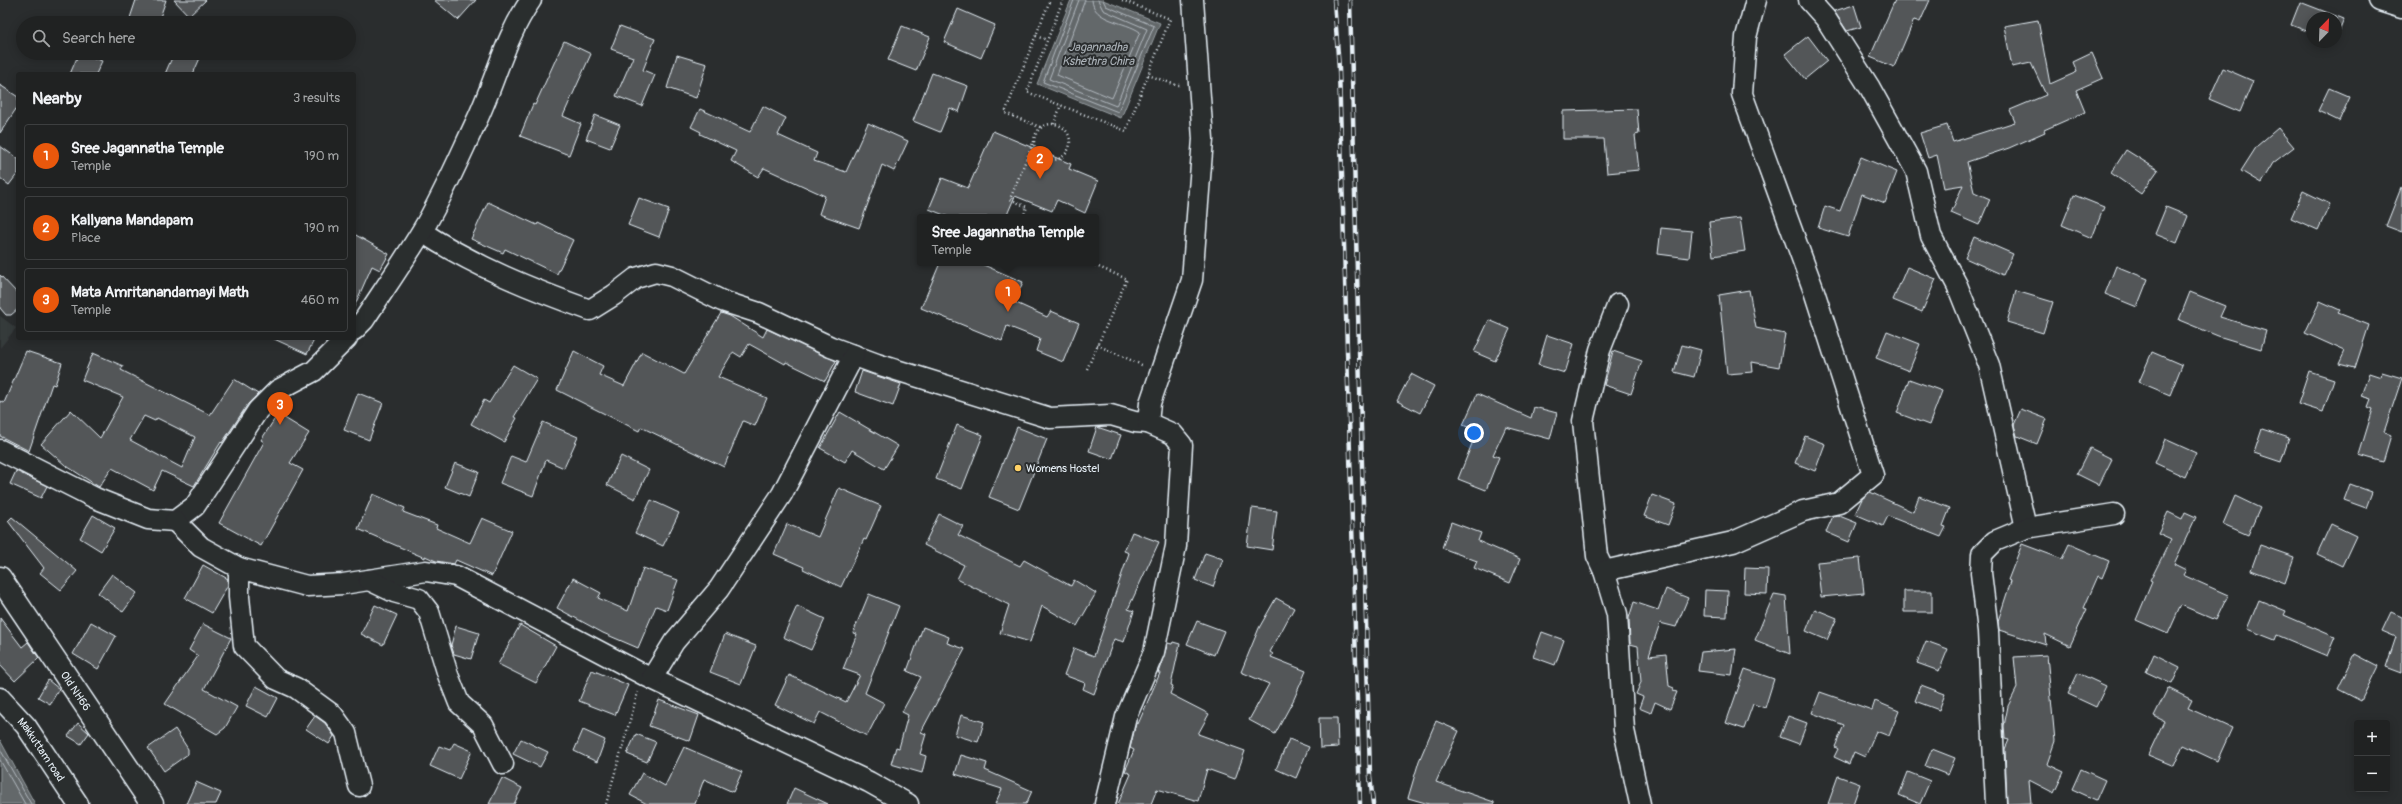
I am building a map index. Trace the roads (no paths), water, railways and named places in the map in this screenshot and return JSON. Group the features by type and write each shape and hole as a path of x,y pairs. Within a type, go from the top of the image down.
{"main road":[{"path":"2380,0 2402,7"},
{"name":"Old NH66","path":"0,578 152,804"}],"street":[{"path":"356,328 364,320 422,232 479,116 503,53 522,14 531,0"},
{"path":"1148,423 1150,403 1192,280 1202,139 1194,0"},
{"path":"1604,571 1733,542 1804,511 1839,503 1873,475 1814,291 1742,94 1746,37 1756,0"},
{"path":"1809,0 1826,19 1870,88 1916,171 1931,236 1957,286 1989,365 2026,528"},
{"path":"422,232 461,256 532,289 590,310 614,295 636,278 656,272 672,276 722,301 759,313 831,347 1050,418 1111,415 1135,422 1148,423 1173,434 1182,445 1176,546 1154,652 1126,717 1105,804"},
{"path":"1618,304 1600,350 1583,421 1597,556 1604,571 1617,614 1624,730 1640,804"},
{"path":"175,521 195,506 258,410 278,390 314,371 344,340"},
{"path":"648,676 674,642 719,589 782,494 854,355"},
{"path":"0,450 94,498 148,519 175,521 201,547 239,568 308,586 369,580 426,571 456,576 482,588 648,676 869,782 908,804"},
{"path":"1996,804 1988,631 1981,573 1982,554 1995,541 2026,528 2114,514"},
{"path":"239,568 239,597 244,646 276,679 296,688 333,715 346,733 359,786"},
{"path":"369,580 394,592 420,599 429,612 448,675 459,703 483,725 503,764"},
{"name":"Makkuttam road","path":"0,698 26,726 78,804"}],"water":[{"name":"Jagannadha Kshethra Chira","path":"1071,0 1103,0 1160,23 1121,118 1037,84"},
{"path":"0,740 35,804 0,804"}],"railway":[{"path":"1334,0 1339,69 1360,804"},
{"path":"1350,0 1370,776 1373,804"}],"place":[{"name":"Kallyana Mandapam","path":"1040,179"},
{"name":"Sree Jagannatha Temple","path":"1008,312"},
{"name":"Mata Amritanandamayi Math","path":"280,425"},
{"name":"Womens Hostel","path":"1018,468"}]}
